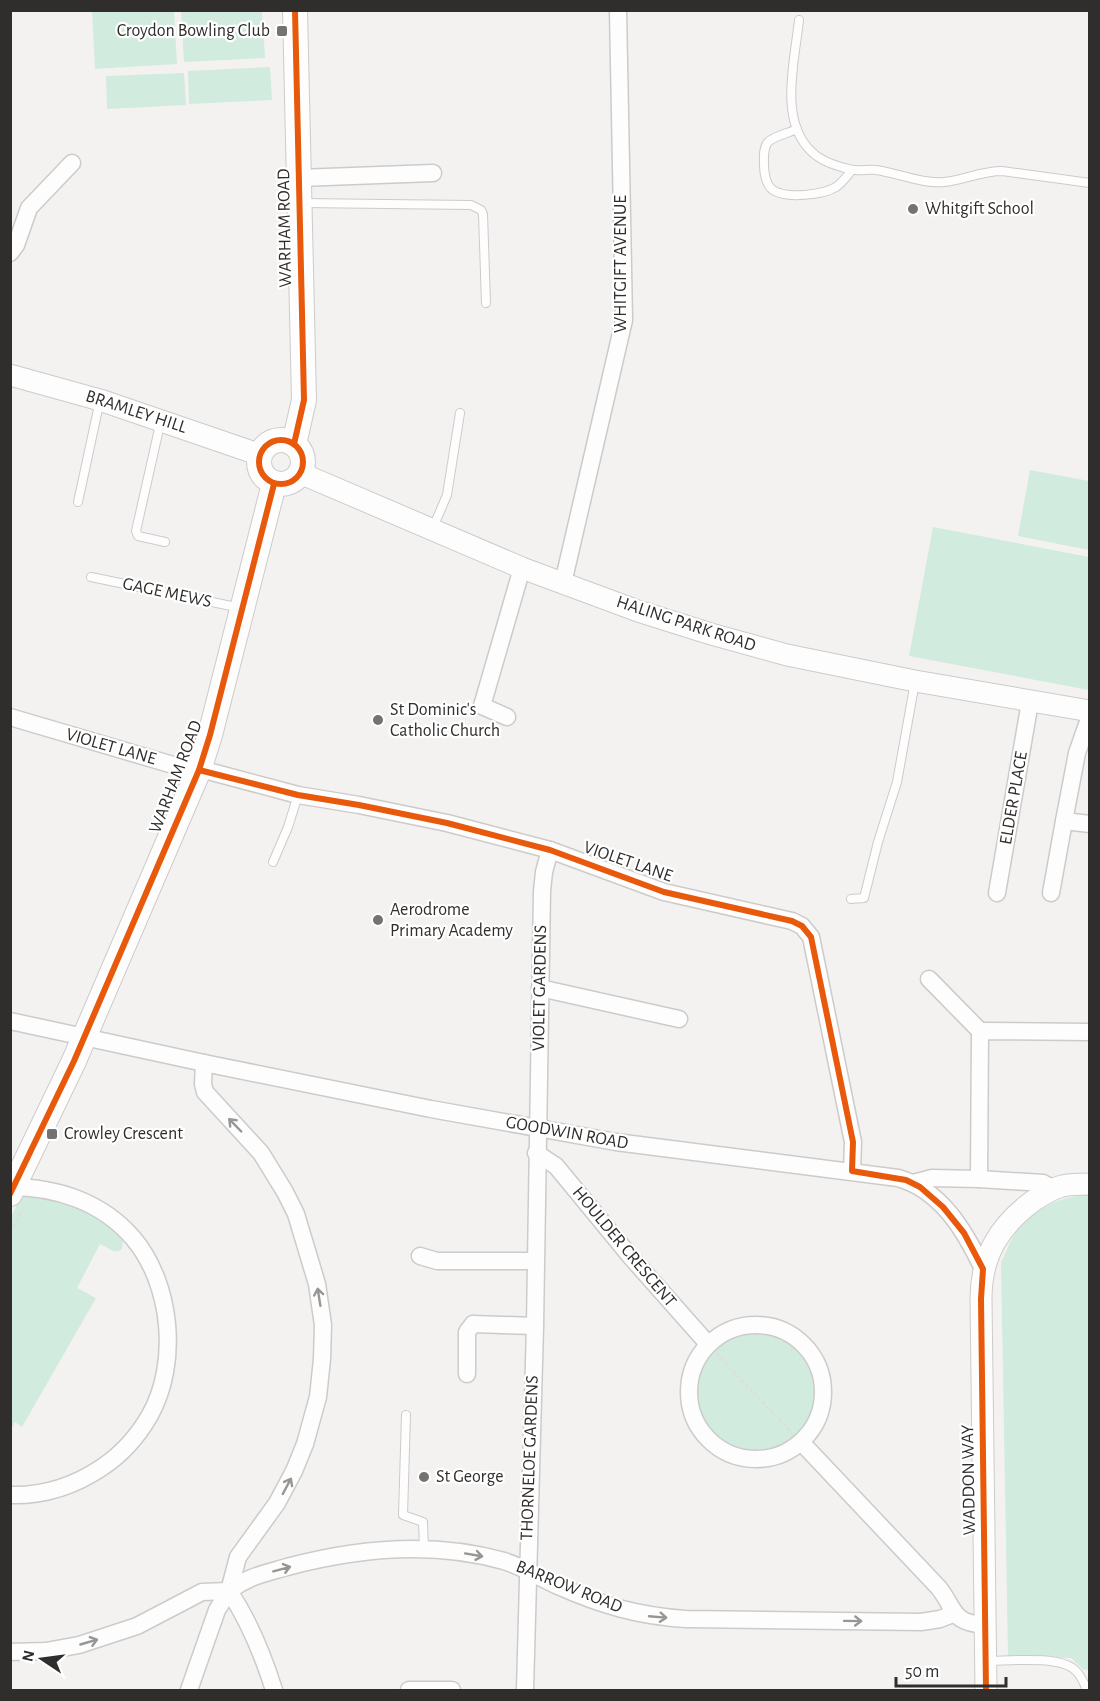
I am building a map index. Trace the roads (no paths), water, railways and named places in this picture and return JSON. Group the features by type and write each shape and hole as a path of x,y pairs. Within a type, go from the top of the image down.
{"main road":[{"name":"WARHAM ROAD","path":"294,444 304,400 295,10"},
{"path":"280,440 294,444 301,453 303,462 300,473 294,481 274,484 267,480 260,470 259,457 262,449 271,442 280,440"},
{"name":"WARHAM ROAD","path":"12,1189 84,1036 199,770 274,484"}],"street":[{"name":"WHITGIFT AVENUE","path":"563,583 624,320 618,10"},
{"path":"10,253 16,245 28,208 72,163"},
{"path":"299,178 433,173"},
{"name":"BRAMLEY HILL","path":"10,375 161,420 252,452 259,457"},
{"name":"HALING PARK ROAD","path":"300,473 522,568 638,611 744,644 915,681 1089,711"},
{"path":"507,717 482,706 522,568"},
{"name":"ELDER PLACE","path":"998,893 1029,702"},
{"path":"1051,893 1077,753 1089,716"},
{"name":"VIOLET LANE","path":"10,717 190,770 199,770 298,795 447,823 550,850 664,892 779,917 802,926 813,946 853,1142 852,1171"},
{"path":"1064,821 1089,824"},
{"name":"VIOLET GARDENS","path":"537,1127 542,891 550,850"},
{"path":"929,979 980,1031 979,1179"},
{"path":"540,988 679,1019"},
{"name":"GOODWIN ROAD","path":"10,1021 431,1109 616,1142 852,1171 898,1178 913,1183 932,1178 979,1179 1043,1183 1054,1189"},
{"path":"980,1031 1089,1032"},
{"path":"189,1690 217,1610 229,1591 238,1557 277,1503 305,1444 320,1384 323,1325 314,1269 296,1214 261,1153 207,1096 202,1084 204,1063"},
{"name":"THORNELOE GARDENS","path":"525,1690 537,1127"},
{"name":"HOULDER CRESCENT","path":"536,1153 556,1166 630,1256 708,1344"},
{"path":"913,1183 934,1198 958,1223 983,1269"},
{"name":"WADDON WAY","path":"986,1690 981,1299 983,1269 995,1241 1008,1223 1028,1205 1054,1189 1067,1185 1089,1184"},
{"path":"10,1496 22,1496 64,1487 84,1479 112,1460 135,1438 151,1414 162,1383 168,1350 166,1319 160,1287 148,1259 133,1238 98,1209 80,1200 59,1192 12,1189"},
{"path":"420,1256 437,1261 535,1261"},
{"path":"467,1374 467,1332 473,1324 534,1326"},
{"path":"746,1325 767,1326 787,1333 804,1346 816,1363 822,1384 821,1405 814,1425 801,1442 781,1454 759,1459 736,1456 716,1446 708,1438 700,1429 691,1408 689,1385 695,1363 708,1344 725,1332 746,1325"},
{"path":"801,1442 939,1588 953,1614 969,1623 986,1625"},
{"name":"BARROW ROAD","path":"229,1591 249,1577 330,1557 388,1549 424,1549 480,1556 505,1562 581,1596 631,1612 652,1616 921,1622 953,1614"},
{"path":"10,1652 58,1650 99,1639 137,1626 202,1592 229,1591"},
{"path":"229,1591 252,1632 274,1690"},
{"path":"409,1690 452,1690"}],"lane":[{"path":"799,20 791,94 793,119 801,138 812,152 826,162 852,170 874,170 933,182 945,182 990,171 1002,171 1089,183"},
{"path":"797,129 770,140 766,145 764,171 769,186 775,191 812,195 827,191 838,186 852,170"},
{"path":"299,203 471,205 481,210 486,303"},
{"path":"78,502 100,400"},
{"path":"432,530 447,495 460,413"},
{"path":"161,420 136,531 138,536 165,542"},
{"name":"GAGE MEWS","path":"91,577 243,608"},
{"path":"851,899 864,898 878,842 897,782 915,681"},
{"path":"273,862 288,827 298,795"},
{"path":"406,1415 403,1515 423,1522 424,1549"},
{"path":"986,1661 1060,1663 1078,1673 1086,1690"}],"place":[{"name":"Croydon Bowling Club","path":"282,31"},
{"name":"Whitgift School","path":"913,209"},
{"name":"St Dominic's Catholic Church","path":"378,720"},
{"name":"Aerodrome Primary Academy","path":"378,920"},
{"name":"Crowley Crescent","path":"52,1134"},
{"name":"St George","path":"424,1477"}]}
